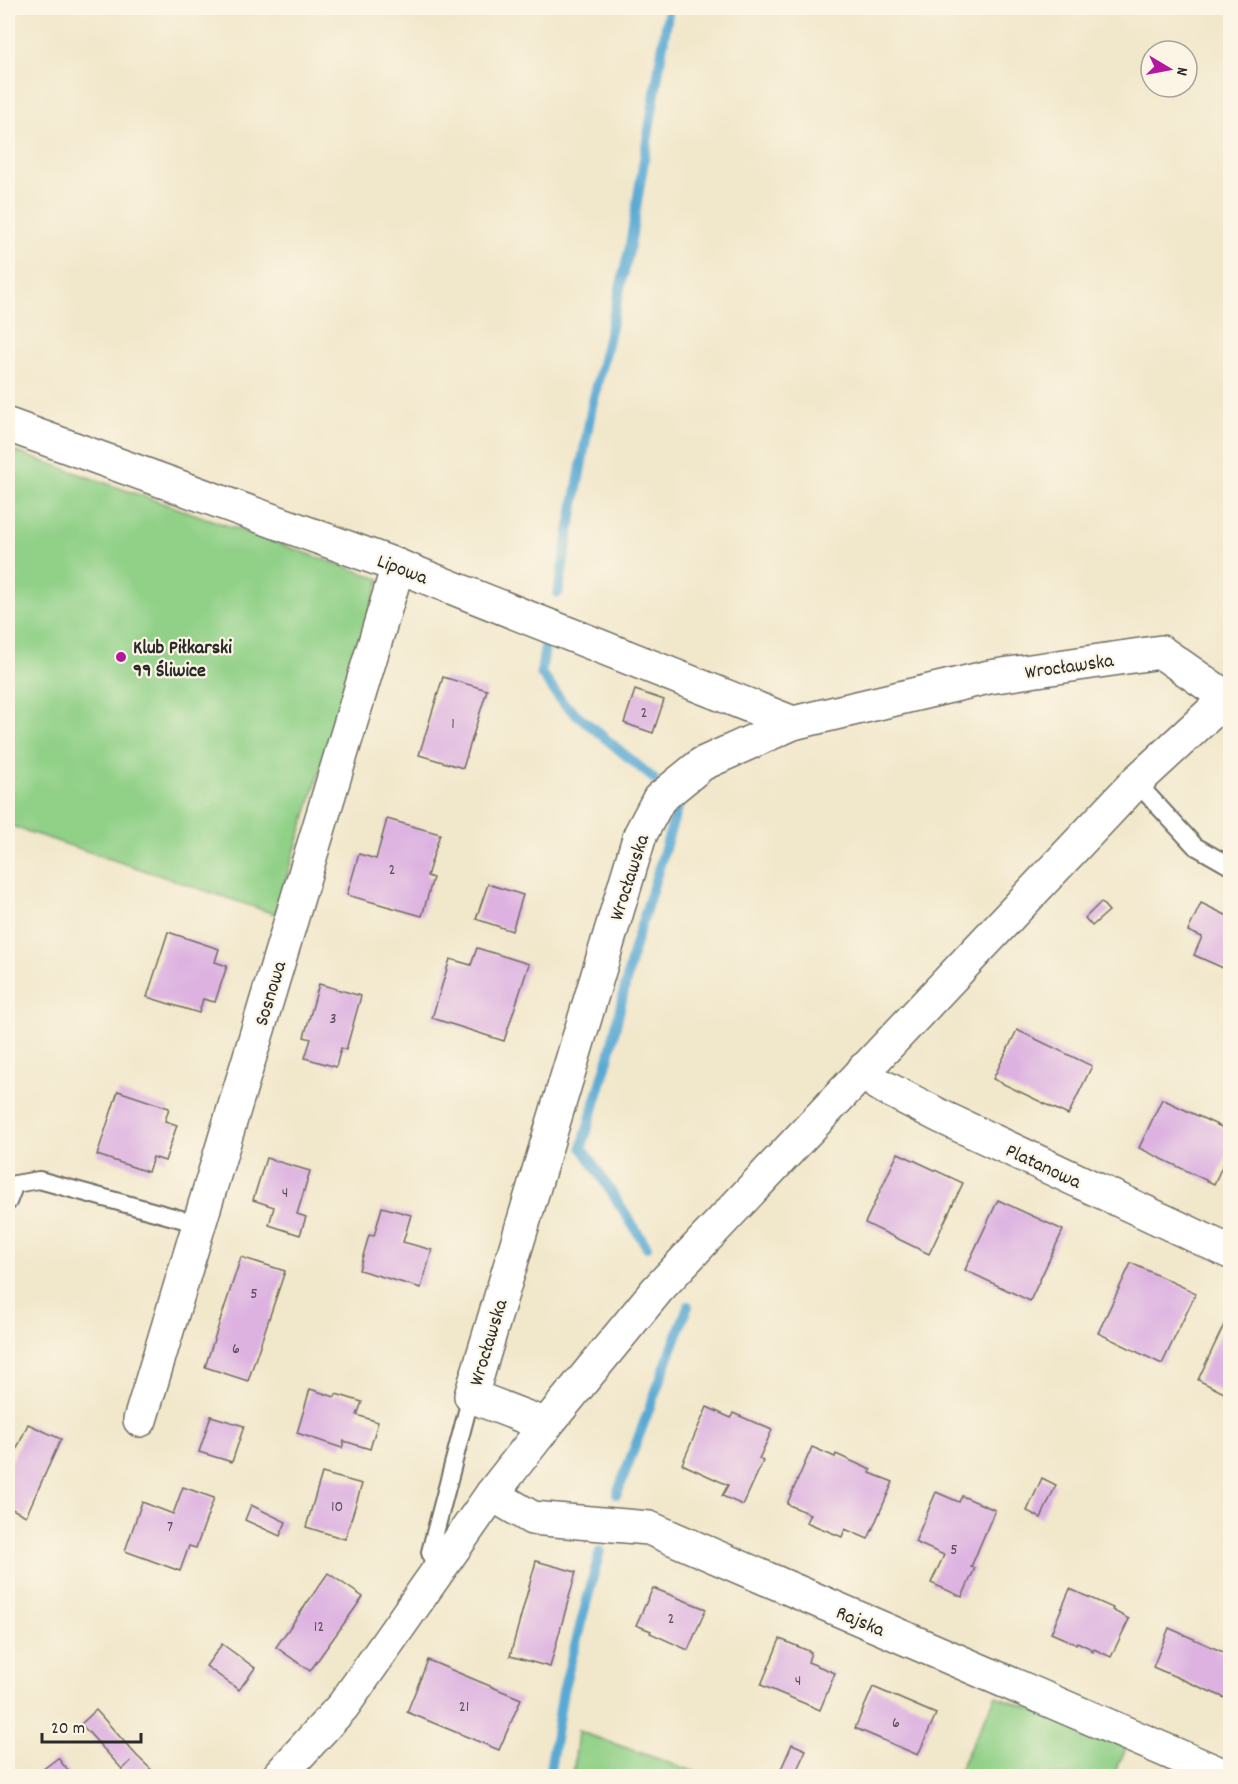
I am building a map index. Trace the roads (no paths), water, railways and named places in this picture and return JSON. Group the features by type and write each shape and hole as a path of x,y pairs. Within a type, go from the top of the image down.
{"street":[{"name":"Lipowa","path":"8,425 398,566 793,723"},
{"name":"Sosnowa","path":"140,1420 398,566"},
{"name":"Wrocławska","path":"279,1776 343,1706 492,1494 657,1290 1137,782 1229,697 1161,652 989,677 793,723 702,764 659,800 640,834 471,1396 546,1425"},
{"name":"Platanowa","path":"864,1069 878,1084 942,1118 1230,1252"},
{"name":"Rajska","path":"492,1494 532,1518 649,1528 1225,1776"}],"lane":[{"path":"1137,782 1195,846 1230,866"},
{"path":"8,1202 15,1184 39,1180 199,1224"},
{"path":"437,1573 430,1552 471,1396"}],"waterway":[{"path":"558,593 592,406 629,251 669,8"},
{"path":"547,633 541,673 563,703 654,779"},
{"path":"647,1247 582,1147 609,1056 633,952 678,806"},
{"path":"617,1494 688,1306"},
{"path":"549,1776 563,1691 600,1551"}],"place":[{"name":"Klub Piłkarski 99 Śliwice","path":"121,657"}]}
